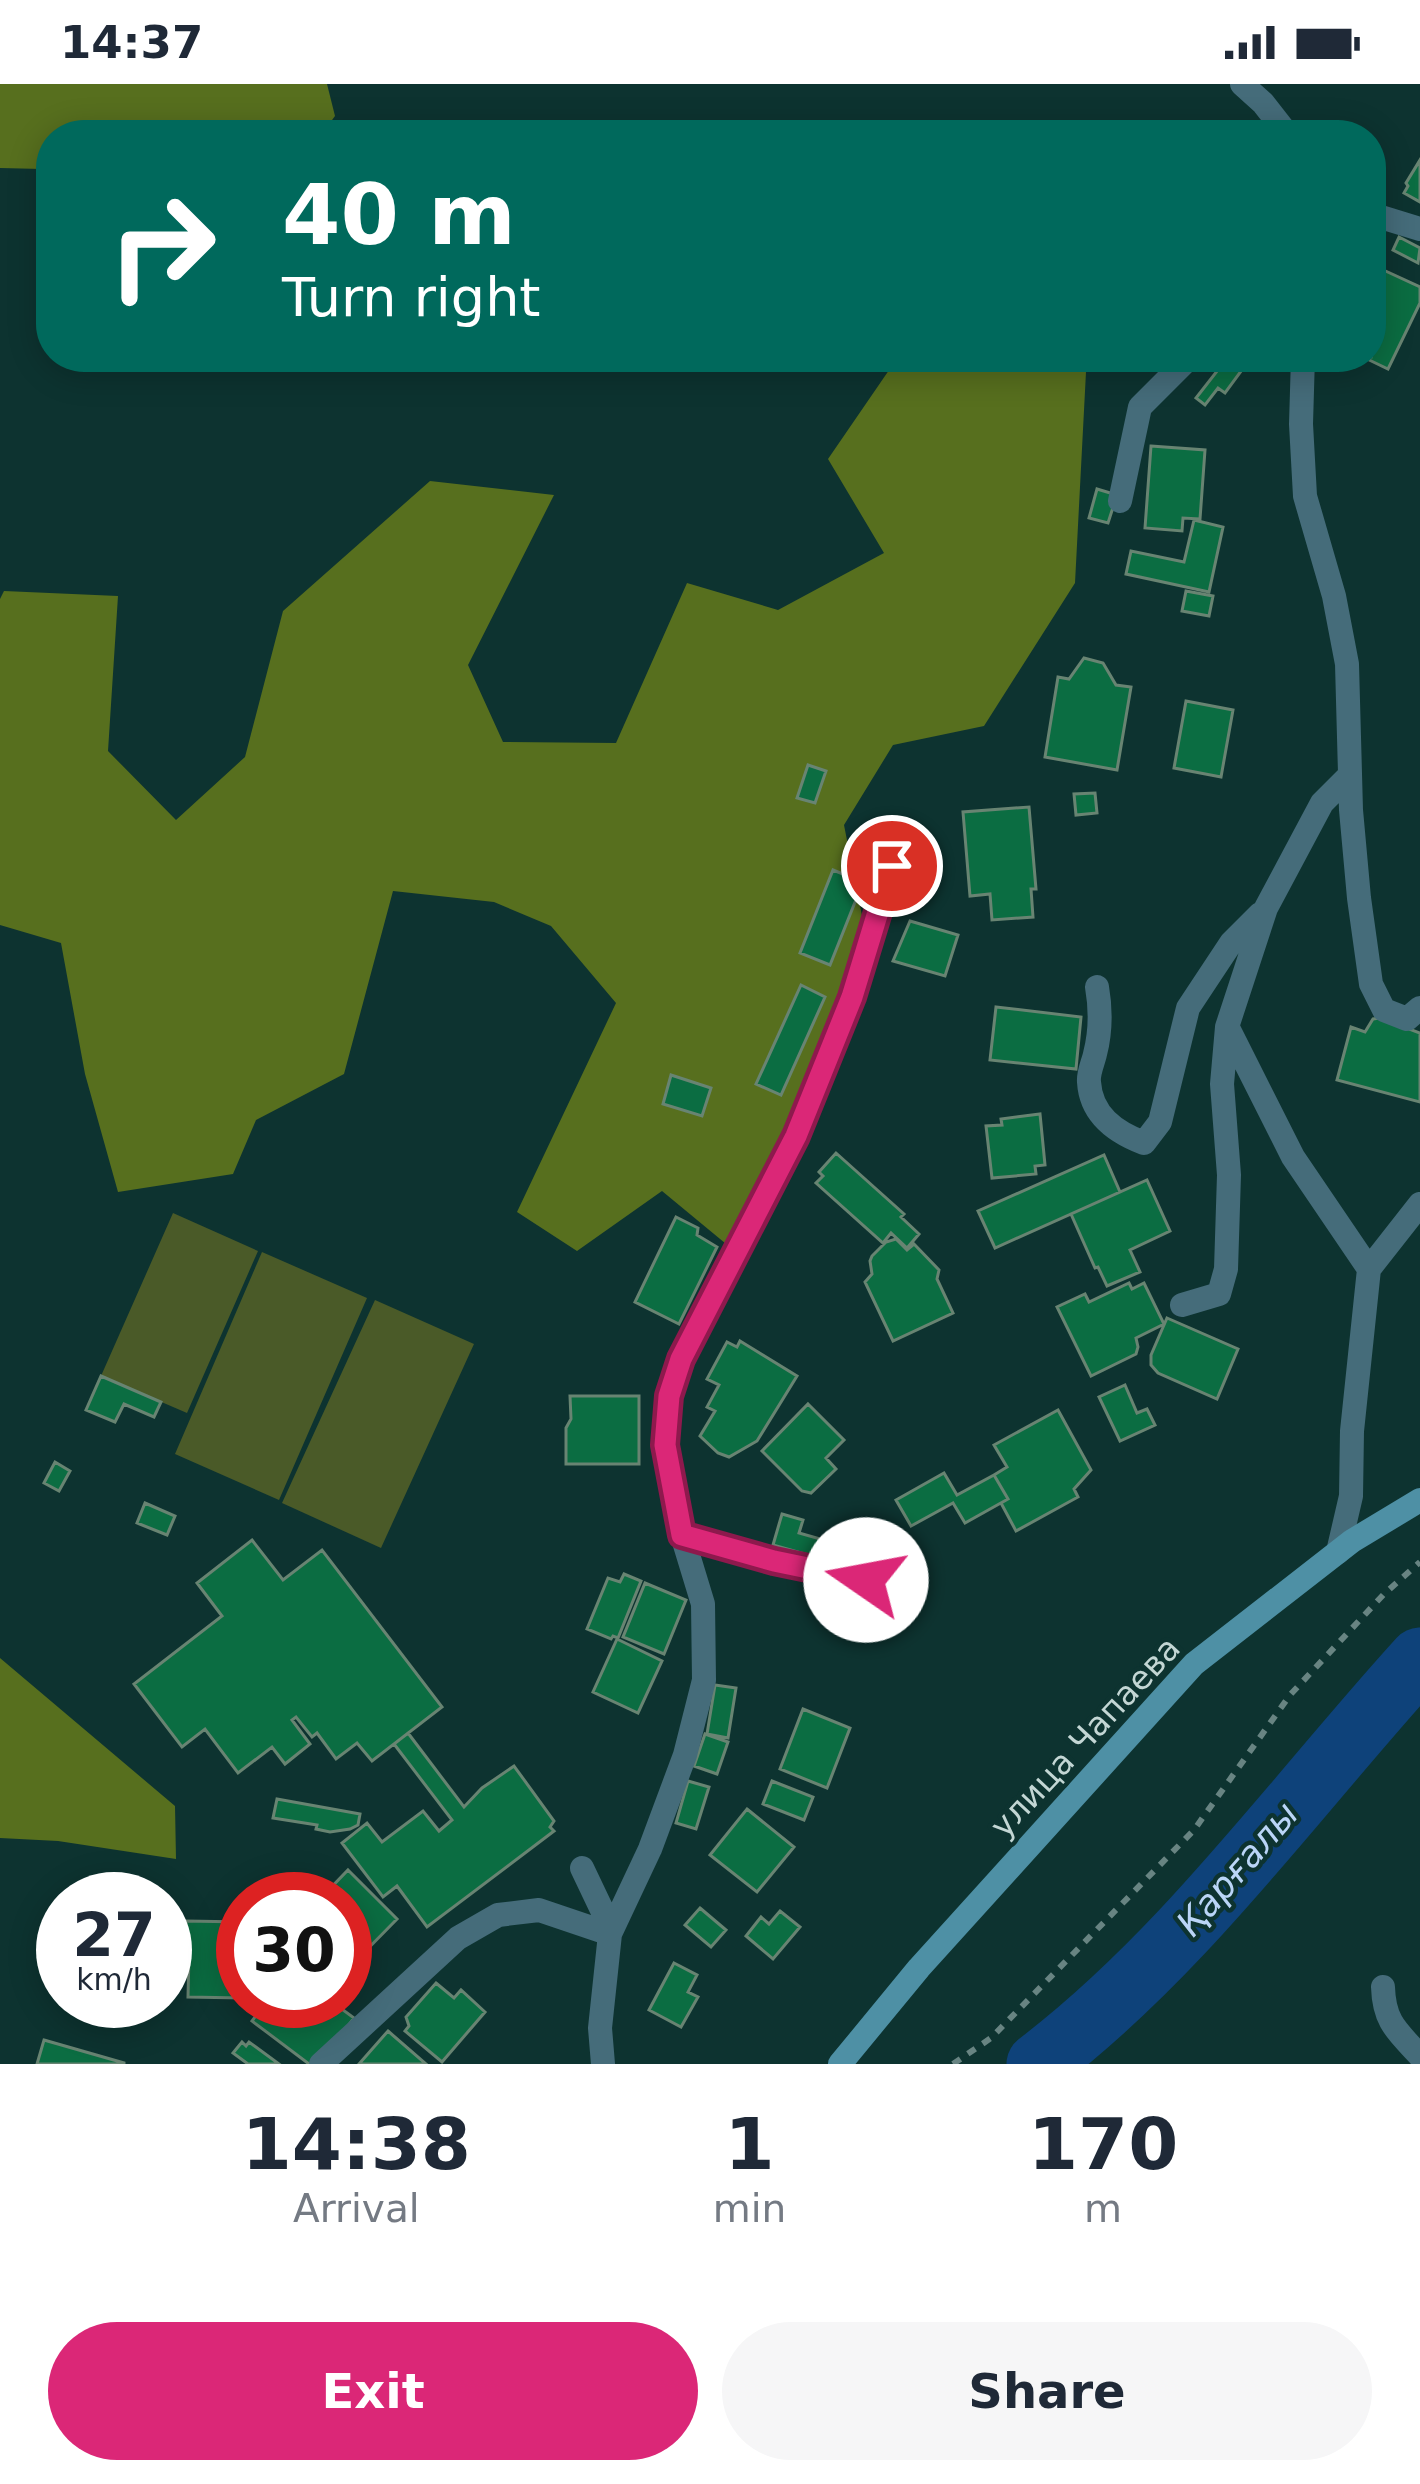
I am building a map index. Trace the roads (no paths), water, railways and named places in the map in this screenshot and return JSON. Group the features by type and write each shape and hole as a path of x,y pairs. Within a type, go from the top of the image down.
{"street":[{"path":"1242,84 1276,120"},
{"path":"1386,219 1420,229"},
{"path":"1120,501 1140,407 1175,372"},
{"path":"1303,372 1305,496 1334,596 1347,664 1359,898 1371,984 1384,1010 1407,1019 1420,1009"},
{"path":"1181,1305 1219,1294 1226,1269 1229,1175 1222,1084 1227,1027 1266,908 1322,803 1350,775"},
{"path":"603,2064 600,2028 610,1934 650,1849 685,1755 704,1680 703,1604 682,1535 665,1445 669,1396 681,1359 796,1136 852,997 892,866"},
{"path":"1096,987 1101,1011 1088,1080 1098,1113 1120,1134 1144,1143 1160,1122 1187,1008 1231,943 1266,908"},
{"path":"1227,1027 1293,1156 1369,1269"},
{"path":"1338,1552 1351,1496 1352,1431 1369,1269 1420,1204"},
{"name":"улица Чапаева","path":"840,2064 919,1968 1194,1664 1338,1552 1420,1500"},
{"path":"682,1535 866,1580 889,1576"},
{"path":"582,1868 610,1934"},
{"path":"321,2064 458,1938 498,1916 539,1910 610,1934"},
{"path":"1383,1987 1384,2012 1420,2056"}],"waterway":[{"name":"Қарғалы","path":"1038,2064 1191,1923 1420,1659"}]}
